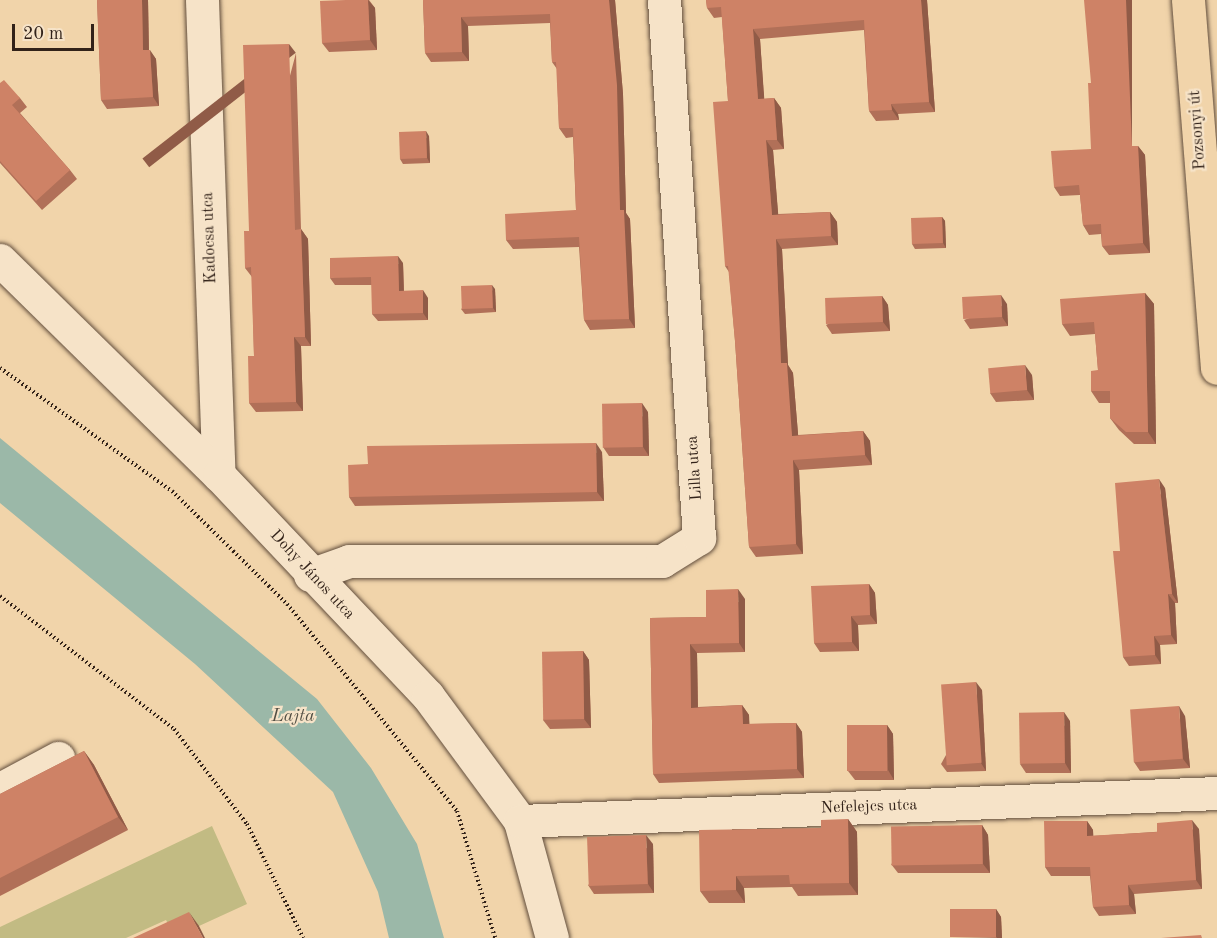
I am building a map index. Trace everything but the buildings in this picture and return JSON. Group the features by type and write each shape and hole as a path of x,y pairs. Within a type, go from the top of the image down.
{"main road":[{"name":"Pozsonyi út","path":"1188,0 1217,368"}],"street":[{"name":"Kadocsa utca","path":"202,0 219,475"},
{"name":"Lilla utca","path":"310,575 349,561 663,561 699,538 664,0"},
{"name":"Dohy János utca","path":"0,260 219,475 310,575 428,696 520,821 552,938"},
{"path":"0,789 58,758"},
{"name":"Nefelejcs utca","path":"520,821 1217,793"}],"path":[{"path":"0,368 172,491 287,604 456,811 495,938"},
{"path":"0,596 174,729 247,824 303,938"}],"shaded area":[{"path":"212,826 247,904 175,937 166,920 126,938 0,938 0,927"}],"water":[{"name":"Lajta","path":"0,438 317,699 371,768 417,844 444,938 389,938 378,892 333,792 195,664 0,503"}]}
